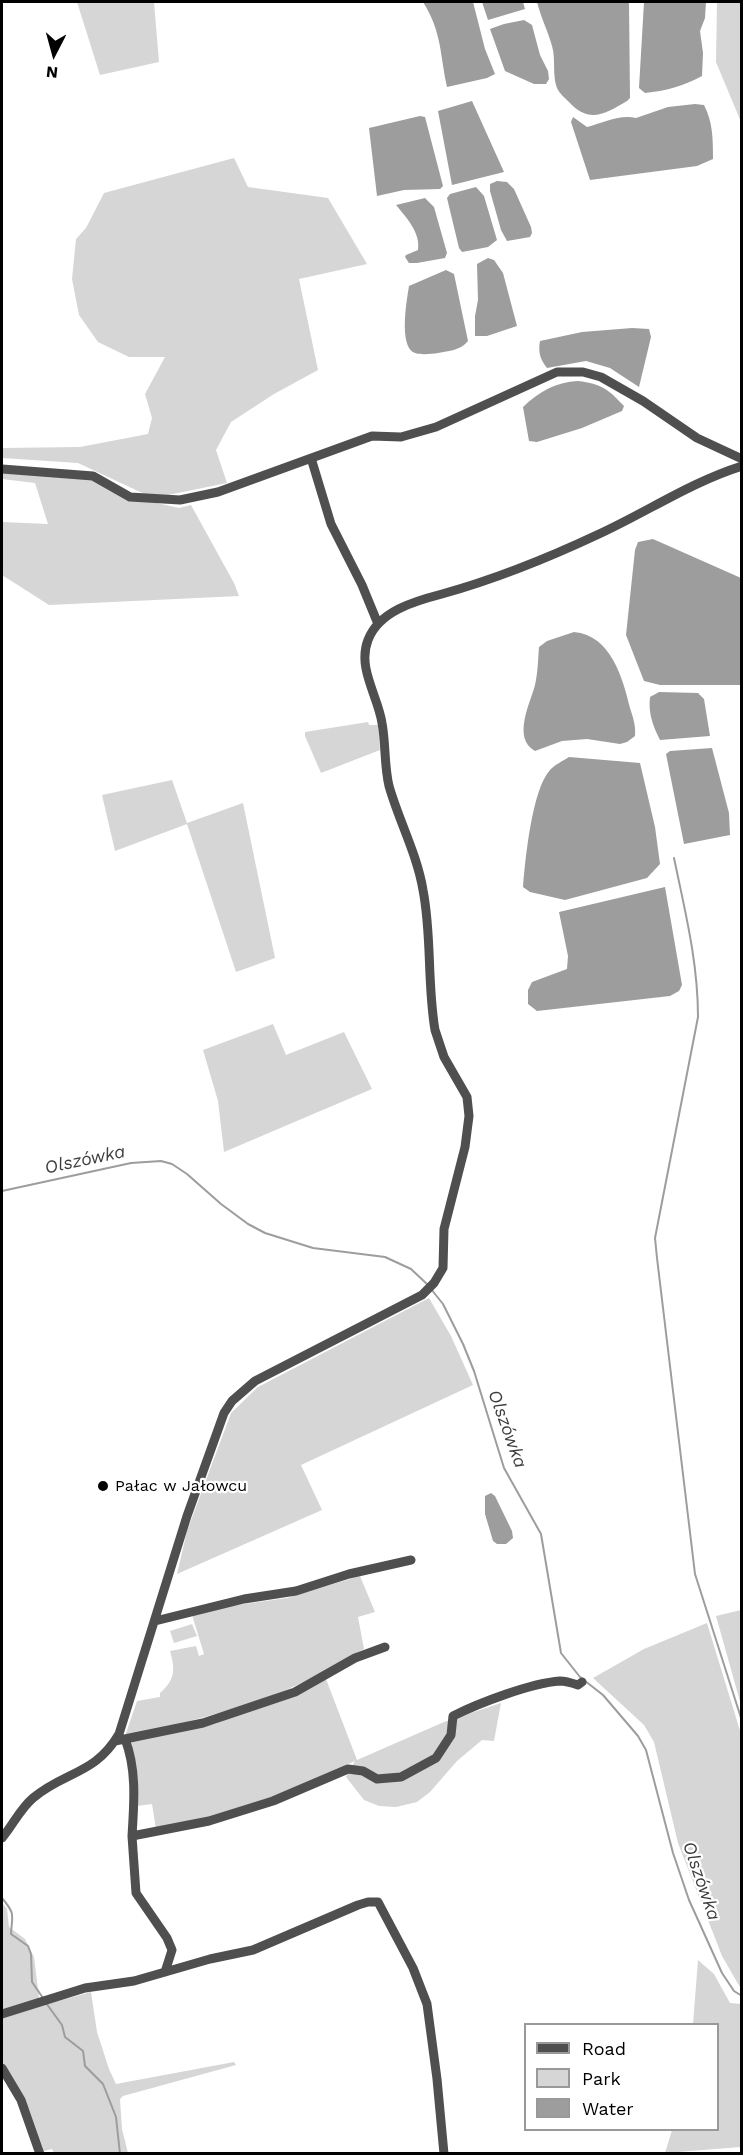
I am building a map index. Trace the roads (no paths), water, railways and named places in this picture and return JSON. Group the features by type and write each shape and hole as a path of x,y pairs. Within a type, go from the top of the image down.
{"street":[{"path":"2,469 93,476 130,497 180,500 218,492 372,436 401,437 436,427 557,372 583,372 601,377 643,401 697,438 741,459"},
{"path":"311,458 331,524 362,585 378,624"},
{"path":"120,1740 187,1516 224,1413 232,1401 255,1381 422,1295 434,1283 443,1268 444,1229 465,1147 469,1106 467,1097 440,1048 435,1030 424,892 389,785 381,713 366,667 366,647 372,632 387,617 416,601 521,568 599,534 708,478 741,466"},
{"path":"155,1621 244,1599 296,1591 349,1574 411,1560"},
{"path":"2,1838 35,1796 99,1760 120,1740 203,1723 295,1692 355,1658 385,1647"},
{"path":"132,1836 209,1821 273,1801 348,1769 363,1771 377,1779 401,1777 436,1758 451,1735 453,1716 472,1707 543,1684 563,1681 578,1685 582,1682"},
{"path":"120,1740 130,1753 135,1793 132,1836 136,1893 167,1938 172,1950 165,1972"},
{"path":"2,2014 85,1988 134,1981 210,1959 253,1950 358,1905 378,1902 413,1968 427,2004 444,2154"},
{"path":"2,2068 21,2100 39,2154"}],"water":[{"path":"423,2 473,2 485,49 495,74 447,87 440,44 434,23"},
{"path":"482,2 523,2 525,9 488,20"},
{"path":"537,2 629,2 630,98 627,101 604,113 590,115 576,109 562,95 556,83 553,51"},
{"path":"644,2 706,2 705,18 700,31 703,53 702,76 660,91 645,93 639,88"},
{"path":"524,20 532,25 540,55 548,71 549,79 546,84 534,84 505,71 490,29"},
{"path":"472,101 504,172 452,185 438,111"},
{"path":"704,105 709,118 713,138 713,159 697,166 590,180 571,122 573,117 587,127 618,118 636,118 668,107"},
{"path":"420,116 425,117 443,186 440,189 404,190 377,196 369,128"},
{"path":"497,181 507,182 514,189 531,227 530,237 507,241 501,230 490,191 490,184"},
{"path":"476,187 484,196 497,240 488,247 462,252 459,248 447,198 450,194"},
{"path":"425,198 434,207 447,253 445,258 409,263 405,257 418,250 417,237 412,226 396,205"},
{"path":"488,258 494,260 503,273 517,326 487,336 475,336 478,300 477,264"},
{"path":"446,270 454,274 468,341 450,351 415,353 410,349 405,333 409,286"},
{"path":"649,329 651,337 639,387 610,368 586,361 547,368 540,355 540,341 582,332"},
{"path":"578,381 609,391 624,406 622,411 582,428 537,442 529,441 523,407 548,389 562,383"},
{"path":"653,539 741,578 741,685 660,685 644,681 626,635 635,550 638,542"},
{"path":"574,632 587,635 597,641 613,660 627,697 634,722 635,736 620,744 587,739 562,741 535,751 528,745 525,738 524,720 535,685 539,647 547,641"},
{"path":"659,692 698,693 704,699 710,736 660,740 650,708 650,697"},
{"path":"712,748 729,813 730,835 684,844 666,754 670,751"},
{"path":"569,757 640,763 655,827 660,864 647,878 565,900 530,892 523,887 530,826 538,793 550,770"},
{"path":"665,887 682,985 679,991 670,996 537,1011 528,1004 528,990 532,982 567,969 568,956 559,912"},
{"path":"491,1493 495,1496 512,1531 513,1538 506,1544 497,1544 493,1541 485,1514 485,1496"}],"waterway":[{"path":"674,858 693,956 698,1017 655,1238 695,1574 742,1721"},
{"name":"Olszówka","path":"2,1191 131,1163 161,1161 172,1164 187,1174 221,1204 248,1224 265,1233 313,1248 385,1257 411,1269 428,1285"},
{"name":"Olszówka","path":"431,1289 443,1304 463,1344 474,1371 504,1468 541,1534 561,1653 580,1677 603,1695 638,1736 646,1750 673,1853 689,1900 722,1973 734,1991 742,1996"},
{"path":"2,1898 12,1915 11,1934 28,1946 31,1954 32,1982 43,1998"},
{"path":"46,2003 62,2025 65,2037 83,2051 85,2066 103,2084 116,2117 120,2154"}],"place":[{"name":"Pałac w Jałowcu","path":"103,1486"}]}
